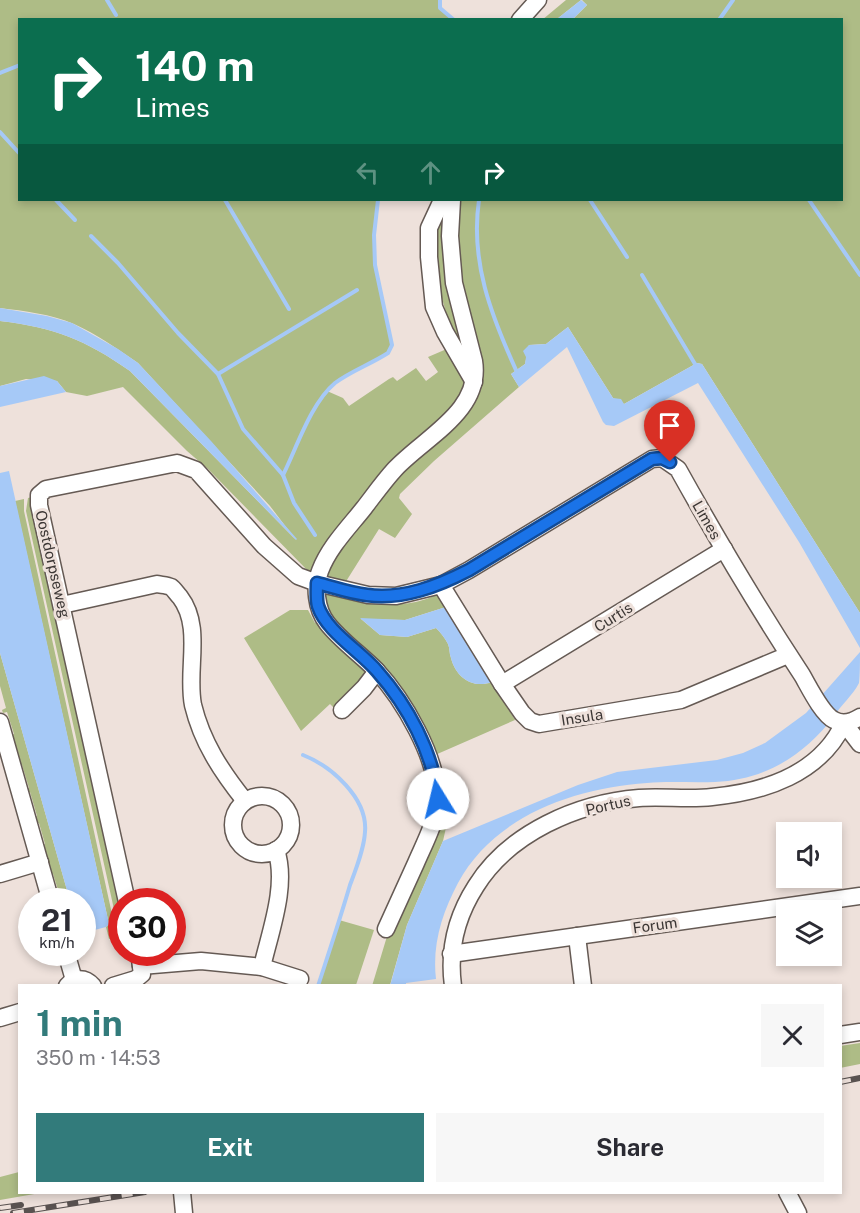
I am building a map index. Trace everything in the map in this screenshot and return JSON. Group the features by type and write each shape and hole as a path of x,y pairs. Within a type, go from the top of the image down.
{"street":[{"path":"521,18 531,0"},
{"path":"521,18 538,0"},
{"path":"442,201 429,228 429,257 434,307 445,332 475,382"},
{"path":"386,929 433,826 438,799 435,779 423,742 401,704 377,671 326,622 318,605 317,583 320,570 334,545 395,469 461,410 472,391 475,382 474,361 457,297 451,260 452,201"},
{"name":"Limes","path":"298,576 368,595 396,596 441,585 652,459 662,458 678,470 788,655 816,697 846,720 860,744"},
{"name":"Oostdorpseweg","path":"125,888 39,506 40,493 46,489 177,463 196,470 264,546 298,576"},
{"name":"Curtis","path":"502,684 724,549"},
{"path":"62,605 158,584 172,588 186,605 193,635 190,668 193,703 204,739 222,773 245,801"},
{"name":"Insula","path":"441,585 522,713 530,721 539,724 681,700 788,655"},
{"path":"342,710 377,671"},
{"name":"Portus","path":"453,984 451,954 454,934 469,897 482,876 499,856 528,834 561,817 601,804 638,798 710,797 767,787 791,776 815,760 837,738 846,720"},
{"path":"0,722 3,743 47,888"},
{"path":"257,796 268,796 283,805 288,812 290,829 288,837 276,850 257,853 243,847 238,841 233,827 234,816 245,801 257,796"},
{"path":"262,967 281,879 280,860 276,850"},
{"path":"0,874 40,862"},
{"name":"Forum","path":"451,954 860,896"},
{"path":"577,936 583,984"},
{"path":"186,961 262,967 300,979"},
{"path":"68,966 70,983 82,979 90,984"},
{"path":"120,984 136,979 142,974 141,966"},
{"path":"0,1018 18,1013"},
{"path":"842,1035 860,1032"},
{"path":"182,1194 184,1213"},
{"path":"788,1194 798,1213"}],"green space":[{"path":"0,0 440,0 440,8 452,18 18,18 18,201 378,201 374,235 375,265 392,345 388,353 337,382 327,391 343,398 349,406 389,379 393,377 397,381 416,368 426,381 438,372 428,357 449,348 466,380 467,392 315,562 310,573 208,469 123,387 87,396 66,392 57,381 26,379 0,386 0,321 54,331 83,343 130,371 296,540 270,506 138,363 99,337 74,324 47,315 0,308"},
{"path":"566,0 581,0 558,18 544,18"},
{"path":"582,0 860,0 860,613 702,364 697,363 624,404 613,398 568,327 546,344 529,345 525,364 511,374 519,387 434,461 400,494 399,498 412,514 395,538 379,529 345,583 324,579 330,560 408,466 476,399 482,379 458,279 456,201 843,201 843,18 574,18 587,5"},
{"path":"445,201 469,364 452,333 437,281 432,240"},
{"path":"32,497 42,536 37,538 42,559 47,558 59,615 55,616 59,638 64,637 65,642 61,643 66,665 70,664 71,668 66,669 90,776 95,775 95,778 91,779 96,804 102,806 97,808 115,888 109,888 26,511 28,498"},
{"path":"24,499 24,511 108,896 108,920 15,501"},
{"path":"323,593 381,604 410,603 438,594 446,607 405,620 361,619 380,635 407,637 436,628 448,644 453,665 461,676 472,683 492,682 515,720 435,755 327,612"},
{"path":"290,610 308,610 315,623 323,623 363,666 365,677 334,708 330,704 301,731 244,638"},
{"path":"0,653 66,888 57,888 53,874 49,875 41,846 45,844 39,823 34,823 33,818 37,816 30,792 25,792 24,789 29,788 22,765 18,766 9,736 14,734 7,712 3,713 2,710 6,708 0,686"},
{"path":"440,814 447,823 443,841 407,925 390,984 373,984 388,933"},
{"path":"339,920 374,930 356,984 318,984"},
{"path":"860,1043 860,1064 842,1068 842,1046"},
{"path":"18,1172 18,1194 34,1194 0,1200 0,1177"}],"water":[{"path":"581,0 587,5 574,18 558,18"},
{"path":"0,308 72,323 138,363 211,441 297,539 130,371 83,343 54,331 0,321"},
{"path":"568,327 613,398 621,399 624,404 697,363 702,364 860,613 860,648 799,542 698,383 614,426 603,422 567,347 519,387 511,374 525,364 526,357 523,351 529,345 546,344"},
{"path":"44,376 57,381 66,392 0,407 0,386"},
{"path":"9,471 108,919 106,927 96,930 96,888 66,888 0,653 0,473"},
{"path":"446,607 492,682 472,683 461,676 453,665 448,644 436,628 407,637 380,635 360,618 405,620"},
{"path":"860,652 859,683 850,696 823,730 810,742 797,753 767,771 733,780 647,783 592,791 565,799 514,823 492,840 473,860 458,883 439,930 436,979 391,984 407,925 443,841 578,785 617,772 717,760 743,753 765,743 806,713"}],"waterway":[{"path":"107,0 116,15"},
{"path":"440,0 440,8 452,18"},
{"path":"720,18 733,0"},
{"path":"0,73 18,66"},
{"path":"0,132 18,152"},
{"path":"57,201 75,220"},
{"path":"226,201 289,309"},
{"path":"283,475 305,426 326,392 341,379 388,353 392,345 375,265 374,235 378,201"},
{"path":"479,201 477,245 480,266 498,329 516,370"},
{"path":"591,201 627,257"},
{"path":"810,201 860,275"},
{"path":"91,236 218,374 243,429 283,475 294,503 315,535"},
{"path":"642,275 695,364"},
{"path":"218,374 357,290"},
{"path":"303,755 325,767 346,785 361,807 365,832 361,852 319,984"}],"railway":[{"path":"842,1082 860,1078"},
{"path":"13,1213 132,1194"},
{"path":"0,1208 21,1205"}],"route":[{"path":"438,799 431,762 423,742 401,704 377,671 326,622 318,605 317,583 368,595 396,596 441,585 652,459 662,458 670,462"}]}
